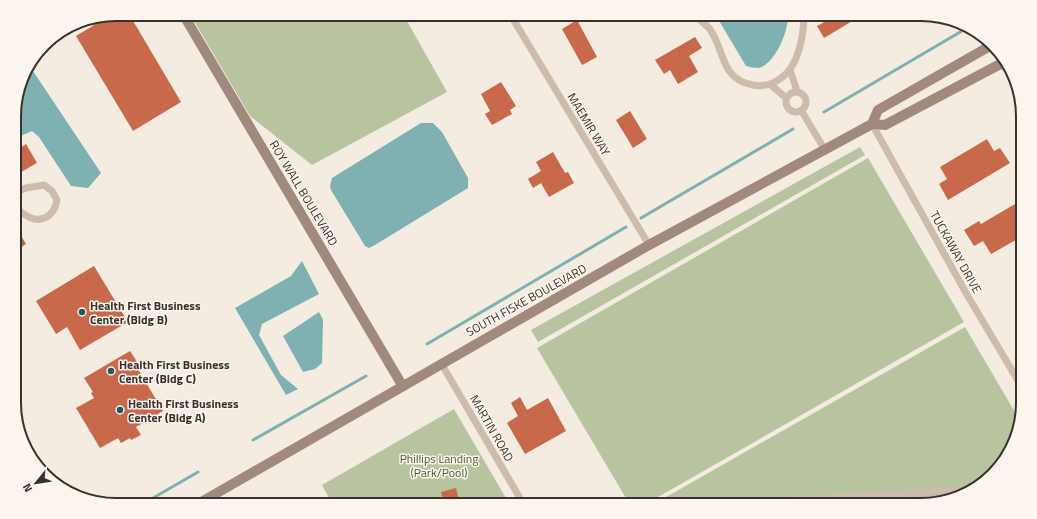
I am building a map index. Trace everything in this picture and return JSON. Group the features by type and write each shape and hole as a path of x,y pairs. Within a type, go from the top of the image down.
{"main road":[{"name":"ROY WALL BOULEVARD","path":"188,21 402,385"},
{"name":"SOUTH FISKE BOULEVARD","path":"872,124 878,110 987,48"},
{"name":"SOUTH FISKE BOULEVARD","path":"208,498 402,385 649,245 872,124 885,126 1001,64"}],"street":[{"name":"MAEMIR WAY","path":"514,21 649,245"},
{"path":"700,21 709,28 726,68 734,77 745,84 758,86 770,84 779,80 790,70 802,38 803,21"},
{"path":"790,70 797,92"},
{"path":"770,84 786,98"},
{"path":"797,92 802,94 806,99 805,105 801,110 795,112 786,104 786,98 790,93 797,92"},
{"path":"801,110 825,150"},
{"name":"TUCKAWAY DRIVE","path":"872,124 966,293 1016,376"},
{"path":"21,190 44,185 52,191 57,200 52,213 43,219 32,218 21,212"},
{"name":"MARTIN ROAD","path":"441,363 520,498"},
{"path":"827,498 958,490"}],"green space":[{"path":"194,21 407,21 447,92 312,165 250,116"},
{"path":"860,147 865,155 538,342 531,330"},
{"path":"868,158 964,322 656,498 626,498 537,348"},
{"path":"965,327 1015,413 1009,439 1000,456 992,466 974,482 951,493 939,496 927,498 664,498"},
{"name":"Phillips Landing (Park/Pool)","path":"454,409 506,498 329,498 322,485"}],"water":[{"path":"719,21 788,21 784,37 771,60 759,68 746,66"},
{"path":"33,71 101,173 88,188 71,186 39,137 32,131 21,136 21,110 24,92"},
{"path":"421,123 433,123 442,132 468,178 468,188 369,248 365,246 331,190 330,186 332,178"},
{"path":"302,261 319,294 262,324 259,335 281,375 298,389 286,395 235,308 291,276"},
{"path":"319,312 323,320 322,363 315,369 303,372 283,336"}],"building":[{"path":"110,21 133,21 181,102 133,131 76,36 98,23"},
{"path":"578,21 597,57 582,65 562,29"},
{"path":"826,21 852,21 824,38 817,26"},
{"path":"695,37 702,48 689,56 698,72 678,84 670,70 664,74 655,60"},
{"path":"501,82 516,106 510,110 512,114 492,125 485,114 490,111 481,94"},
{"path":"630,111 647,139 633,148 616,120"},
{"path":"987,139 994,151 1000,148 1010,163 948,200 939,184 947,179 940,167"},
{"path":"26,144 37,163 21,172 21,147"},
{"path":"553,152 565,173 568,172 574,183 549,197 541,183 533,188 528,179 541,171 536,162"},
{"path":"1016,204 1016,240 991,254 983,241 974,246 964,230 979,221 981,224"},
{"path":"21,236 26,244 21,247"},
{"name":"Health First Business Center (Bldg B)","path":"94,266 128,322 80,350 67,327 56,334 36,301"},
{"name":"Health First Business Center (Bldg A)","path":"130,351 139,365 136,366 163,411 136,427 141,435 131,440 130,438 121,443 118,438 100,448 76,408 94,398 91,393 93,392 84,378"},
{"path":"520,397 527,410 548,398 566,431 525,454 507,423 518,416 511,403"},
{"path":"456,488 458,498 442,498 441,492"}],"waterway":[{"path":"824,112 962,31"},
{"path":"641,218 793,129"},
{"path":"427,344 626,227"},
{"path":"253,440 366,376"},
{"path":"153,498 198,472"}],"place":[{"name":"Health First Business Center (Bldg B)","path":"82,312"},
{"name":"Health First Business Center (Bldg C)","path":"111,371"},
{"name":"Health First Business Center (Bldg A)","path":"120,410"}]}
